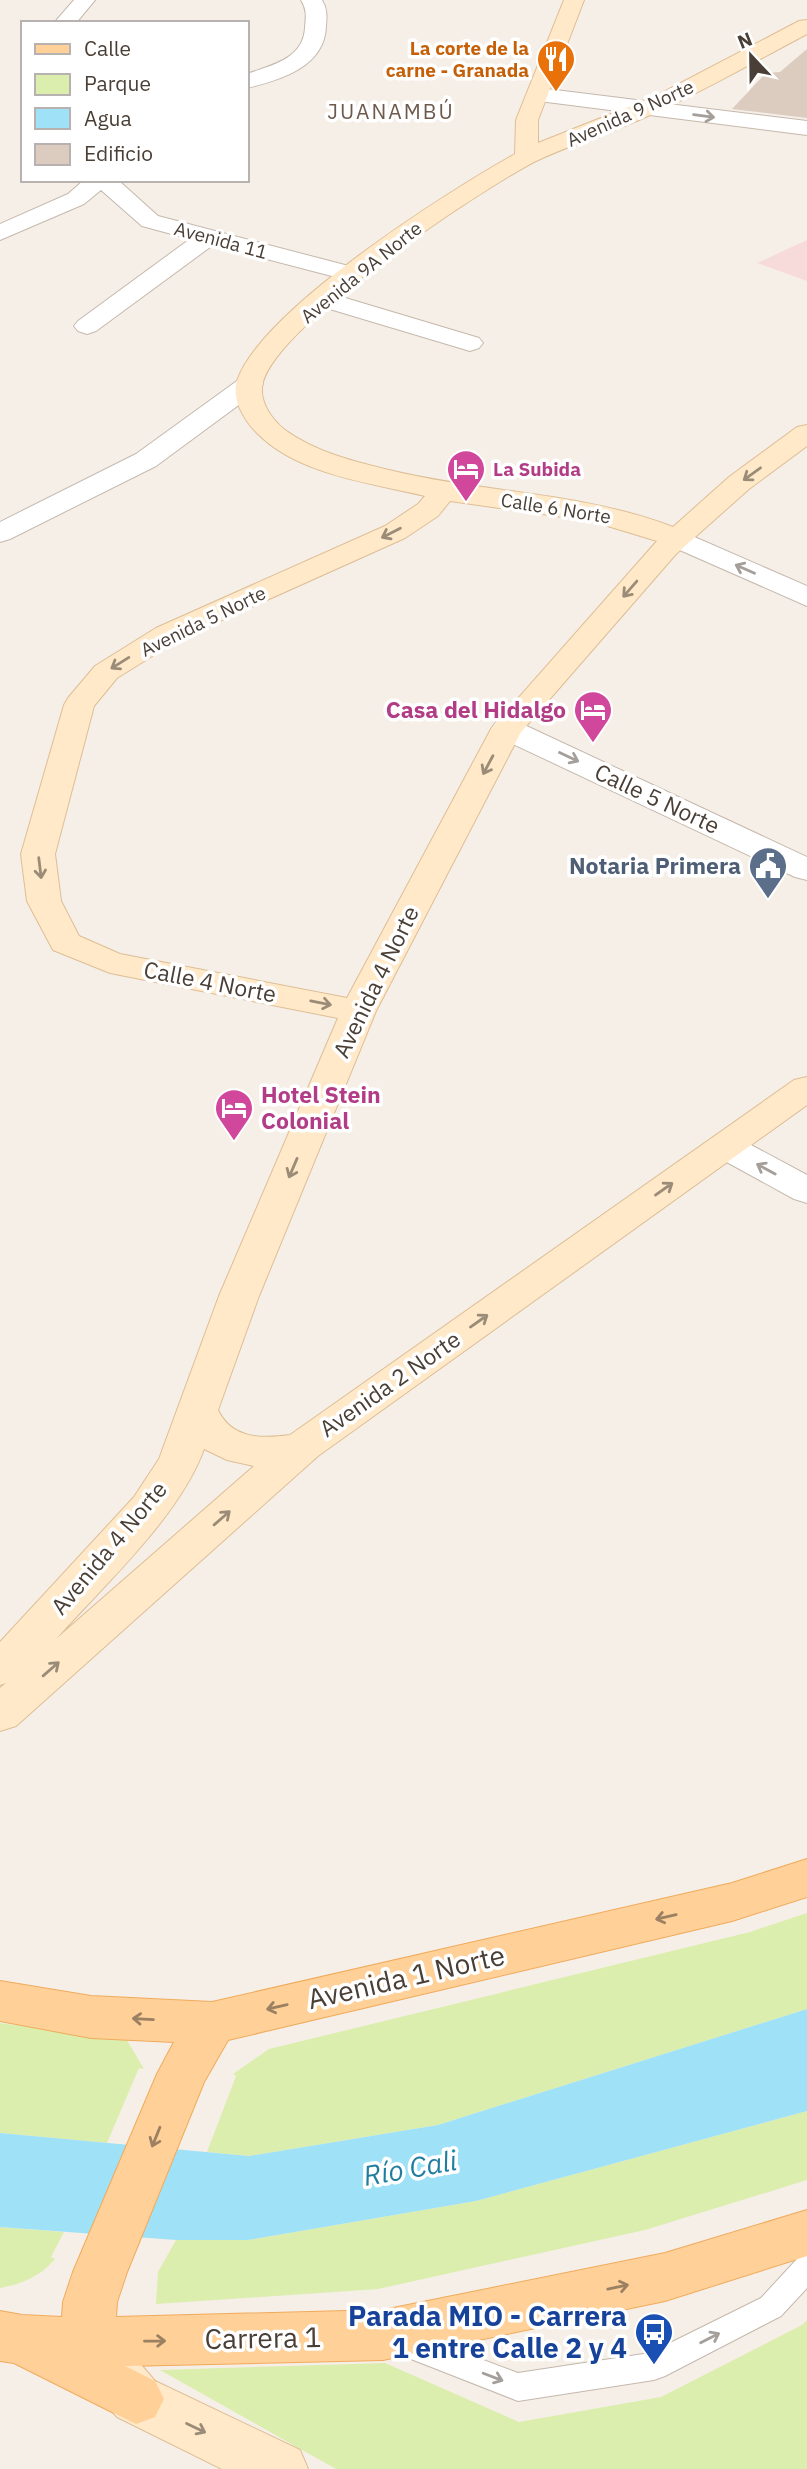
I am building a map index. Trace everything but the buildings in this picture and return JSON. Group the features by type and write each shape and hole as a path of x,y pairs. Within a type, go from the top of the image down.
{"main road":[{"name":"Avenida 1 Norte","path":"0,2001 91,2017 212,2023 733,1902 807,1878"},
{"path":"86,2342 90,2302 100,2272 182,2074 212,2023"},
{"name":"Carrera 1","path":"11,2338 86,2342 383,2335 665,2277 807,2233"},
{"path":"11,2338 136,2399"}],"street":[{"path":"66,21 85,0"},
{"path":"248,81 300,61 314,47 317,37 315,5 312,0"},
{"path":"526,157 527,120 574,0"},
{"name":"Avenida 9 Norte","path":"526,157 645,109 807,26"},
{"path":"539,95 807,128"},
{"name":"Avenida 9A Norte","path":"0,533 146,460 250,384 263,358 351,274 429,217 526,157"},
{"path":"0,233 76,199 98,182"},
{"name":"Avenida 11","path":"103,182 150,221 351,274"},
{"path":"87,327 208,237"},
{"path":"322,299 470,343"},
{"name":"Calle 6 Norte","path":"250,384 253,410 262,424 296,449 347,468 444,491 587,511 634,521 807,597"},
{"name":"Avenida 4 Norte","path":"0,1668 19,1651 149,1507 179,1461 239,1296 358,1011 507,729 676,538 739,483 807,433"},
{"name":"Avenida 5 Norte","path":"65,943 44,901 38,854 79,705 106,672 167,635 396,532 428,510 444,491"},
{"name":"Calle 5 Norte","path":"507,729 807,870"},
{"name":"Calle 4 Norte","path":"65,943 110,963 358,1011"},
{"name":"Avenida 2 Norte","path":"0,1714 303,1446 807,1088"},
{"path":"725,1146 807,1191"},
{"path":"198,1410 202,1422 210,1432 235,1448 270,1453 303,1446"},
{"path":"86,2342 136,2399 279,2469"}],"lane":[{"path":"383,2335 518,2387 654,2366 771,2307 807,2268"}],"shaded area":[{"path":"807,240 807,281 757,263"}],"green space":[{"path":"807,1913 807,2009 438,2125 249,2156 207,2152 236,2076 233,2074 269,2049 750,1932"},
{"path":"0,2023 127,2040 144,2069 139,2068 107,2143 0,2133"},
{"path":"807,2111 807,2180 645,2230 378,2289 156,2304 158,2272 176,2240 248,2240 476,2201"},
{"path":"0,2227 64,2232 51,2257 55,2259 50,2265 30,2278 0,2288"},
{"path":"807,2320 807,2469 336,2469 160,2370 385,2363 519,2422 661,2397"}],"water":[{"name":"Río Cali","path":"807,2009 807,2111 476,2201 248,2240 176,2240 0,2227 0,2133 249,2156 438,2125"}],"place":[{"name":"La corte de la carne - Granada","path":"556,93"},
{"name":"La Subida","path":"466,503"},
{"name":"Casa del Hidalgo","path":"593,744"},
{"name":"Notaria Primera","path":"768,900"},
{"name":"Hotel Stein Colonial","path":"234,1142"},
{"name":"Parada MIO - Carrera 1 entre Calle 2 y 4","path":"654,2366"}],"district":[{"name":"JUANAMBÚ","path":"391,112"}]}
